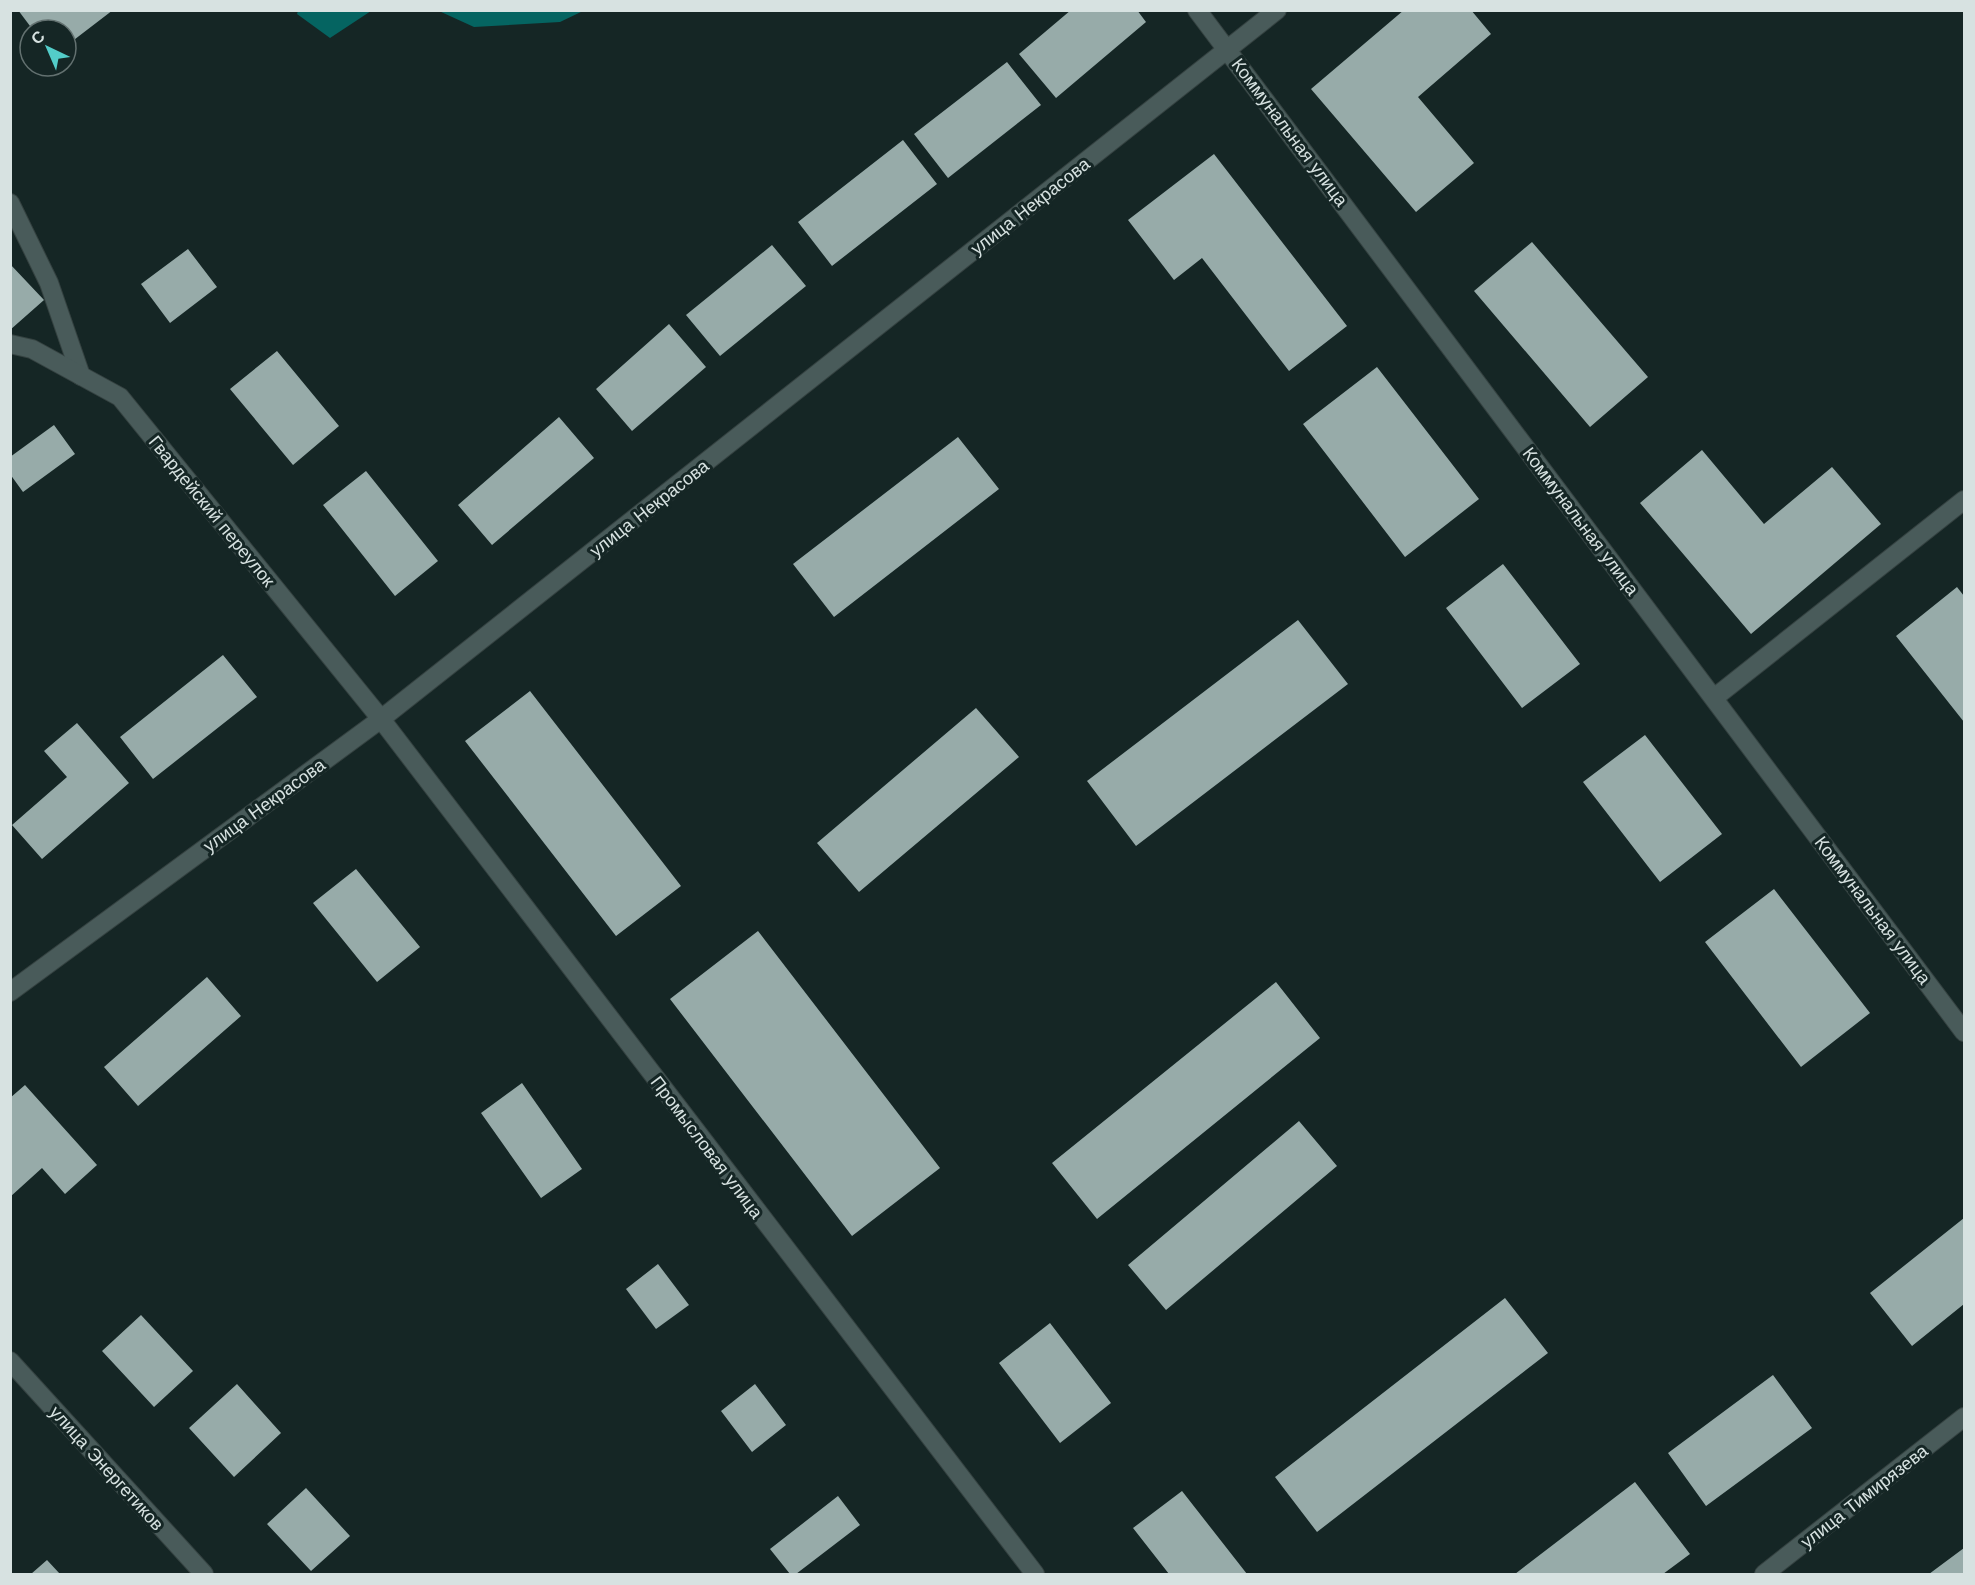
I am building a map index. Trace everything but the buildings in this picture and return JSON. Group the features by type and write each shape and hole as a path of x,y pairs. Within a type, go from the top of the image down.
{"street":[{"name":"Коммунальная улица","path":"1197,10 1965,1032"},
{"name":"улица Некрасова","path":"10,992 381,719 1277,10"},
{"path":"10,203 49,284 81,376"},
{"name":"Гвардейский переулок","path":"10,344 32,349 120,397 381,719"},
{"path":"1714,698 1965,500"},
{"name":"Промысловая улица","path":"381,719 1035,1575"},
{"name":"улица Энергетиков","path":"10,1361 204,1575"},
{"name":"улица Тимирязева","path":"1764,1575 1965,1417"}],"water":[{"path":"298,10 371,11 330,38 297,14"},
{"path":"439,11 583,11 560,22 474,27"}]}
